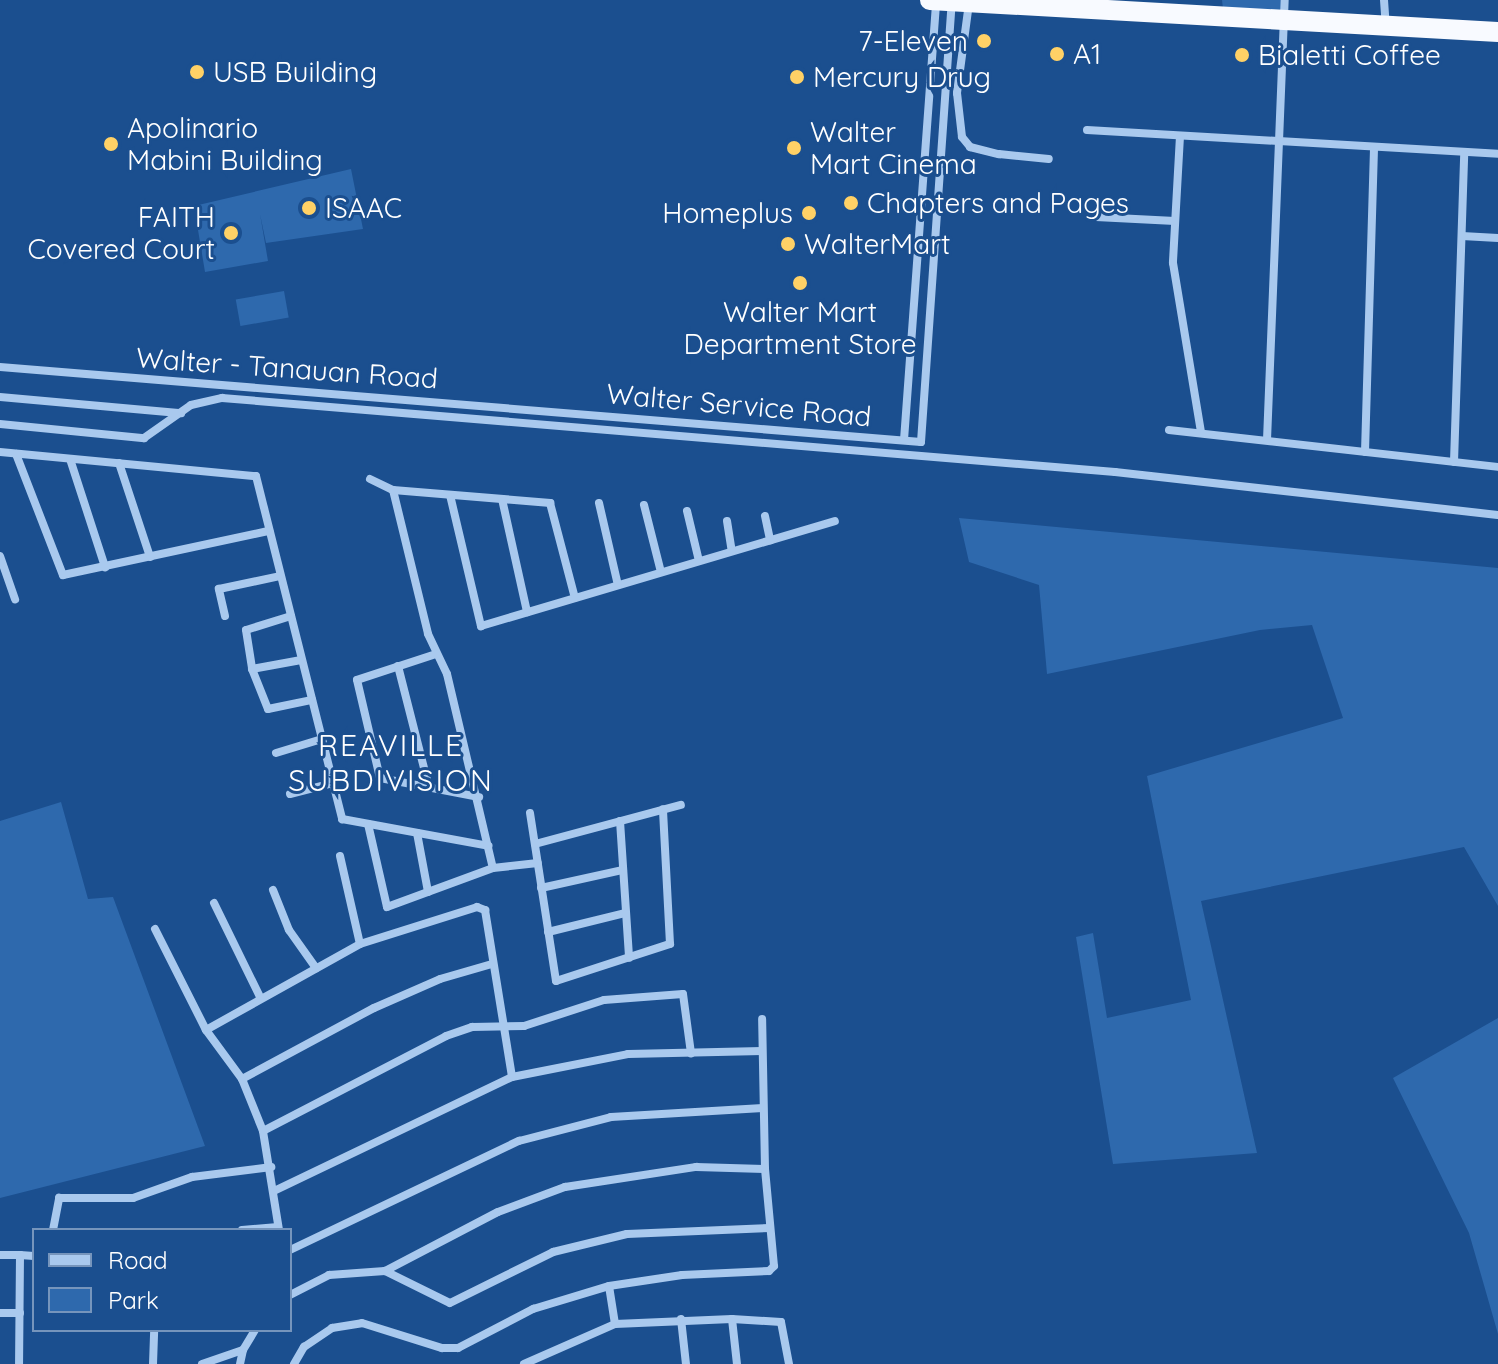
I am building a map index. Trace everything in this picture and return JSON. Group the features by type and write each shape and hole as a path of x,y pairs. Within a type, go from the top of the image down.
{"highway":[{"path":"946,1 1498,32"}],"street":[{"path":"1267,440 1285,0"},
{"path":"1384,0 1386,27"},
{"path":"946,1 962,137 970,147 1049,159"},
{"name":"Walter Service Road","path":"904,440 934,25 946,1"},
{"name":"Walter Service Road","path":"571,414 921,442 946,1"},
{"path":"1087,130 1498,154"},
{"path":"1180,136 1173,263 1201,433"},
{"path":"1365,452 1374,147"},
{"path":"1454,462 1464,153"},
{"path":"1096,217 1175,221"},
{"path":"1462,236 1498,238"},
{"name":"Walter - Tanauan Road","path":"0,367 571,414"},
{"path":"0,397 182,413"},
{"path":"0,424 144,438 204,399 238,399 1099,471 1498,515"},
{"path":"1169,430 1498,467"},
{"path":"0,452 256,476 342,819 489,846"},
{"path":"16,454 63,575 269,531"},
{"path":"70,459 105,567"},
{"path":"119,463 150,557"},
{"path":"370,479 393,490 550,503 575,598"},
{"path":"393,490 436,654 447,674 479,797 493,868"},
{"path":"450,495 481,626 835,521"},
{"path":"502,499 527,612"},
{"path":"599,503 618,585"},
{"path":"644,505 661,572"},
{"path":"687,511 699,561"},
{"path":"765,516 770,540"},
{"path":"727,521 732,551"},
{"path":"0,556 15,599"},
{"path":"225,616 219,589 280,576"},
{"path":"291,616 246,630 252,669 268,709 312,700"},
{"path":"436,654 357,680 380,778 479,797"},
{"path":"252,669 301,660"},
{"path":"398,666 429,788"},
{"path":"276,753 322,739"},
{"path":"290,794 333,783"},
{"path":"535,844 681,805"},
{"path":"530,813 556,981 670,944 663,809"},
{"path":"620,821 629,958"},
{"path":"368,824 387,907 493,868 538,863"},
{"path":"417,833 428,892"},
{"path":"340,856 360,944"},
{"path":"541,888 623,870"},
{"path":"273,890 289,930 316,968"},
{"path":"214,903 260,997"},
{"path":"206,1030 260,997 360,944 477,907 485,910 512,1077"},
{"path":"548,932 625,913"},
{"path":"155,929 206,1030 242,1079 263,1131 276,1190 278,1228"},
{"path":"242,1079 374,1008 440,979 492,964"},
{"path":"263,1131 446,1036 472,1027 524,1026 604,1000 679,993 686,998 691,1053"},
{"path":"294,1364 304,1347 332,1328 362,1323 442,1348 458,1348 533,1309 609,1286 682,1275 769,1271 774,1266 765,1169 762,1019"},
{"path":"276,1190 512,1077 589,1059 762,1051"},
{"path":"292,1249 519,1141 611,1117 763,1108"},
{"path":"53,1228 59,1198 133,1198 192,1177 271,1167"},
{"path":"292,1294 329,1275 385,1271 498,1212 565,1187 696,1167 765,1169"},
{"path":"385,1271 450,1303 553,1252 612,1238 770,1228"},
{"path":"0,1255 32,1256"},
{"path":"19,1364 20,1255"},
{"path":"609,1286 615,1324"},
{"path":"0,1313 20,1313"},
{"path":"681,1319 686,1364"},
{"path":"732,1319 737,1364"},
{"path":"524,1364 615,1324 732,1319 781,1322 789,1364"},
{"path":"153,1364 154,1332"},
{"path":"240,1364 243,1350 254,1332"},
{"path":"202,1364 243,1350"},
{"path":"545,1353 546,1364"}],"green space":[{"path":"1222,0 1284,0 1284,21 1224,18"},
{"path":"351,169 363,229 266,243 260,214 268,261 205,272 194,206"},
{"path":"284,291 289,318 240,326 236,300"},
{"path":"959,518 1498,568 1498,906 1464,847 1201,901 1257,1153 1113,1164 1076,937 1093,933 1107,1018 1191,1000 1147,776 1343,718 1312,625 1260,630 1047,674 1039,585 969,562"},
{"path":"61,802 88,899 113,897 205,1146 0,1198 0,821"},
{"path":"1498,1018 1498,1334 1469,1233 1393,1078"}],"place":[{"name":"7-Eleven","path":"984,41"},
{"name":"A1","path":"1057,54"},
{"name":"Bialetti Coffee","path":"1242,55"},
{"name":"USB Building","path":"197,72"},
{"name":"Mercury Drug","path":"797,77"},
{"name":"Apolinario Mabini Building","path":"111,144"},
{"name":"Walter Mart Cinema","path":"794,148"},
{"name":"Chapters and Pages","path":"851,203"},
{"name":"ISAAC","path":"309,208"},
{"name":"Homeplus","path":"809,213"},
{"name":"FAITH Covered Court","path":"231,233"},
{"name":"WalterMart","path":"788,244"},
{"name":"Walter Mart Department Store","path":"800,283"}],"district":[{"name":"REAVILLE SUBDIVISION","path":"391,762"}]}
